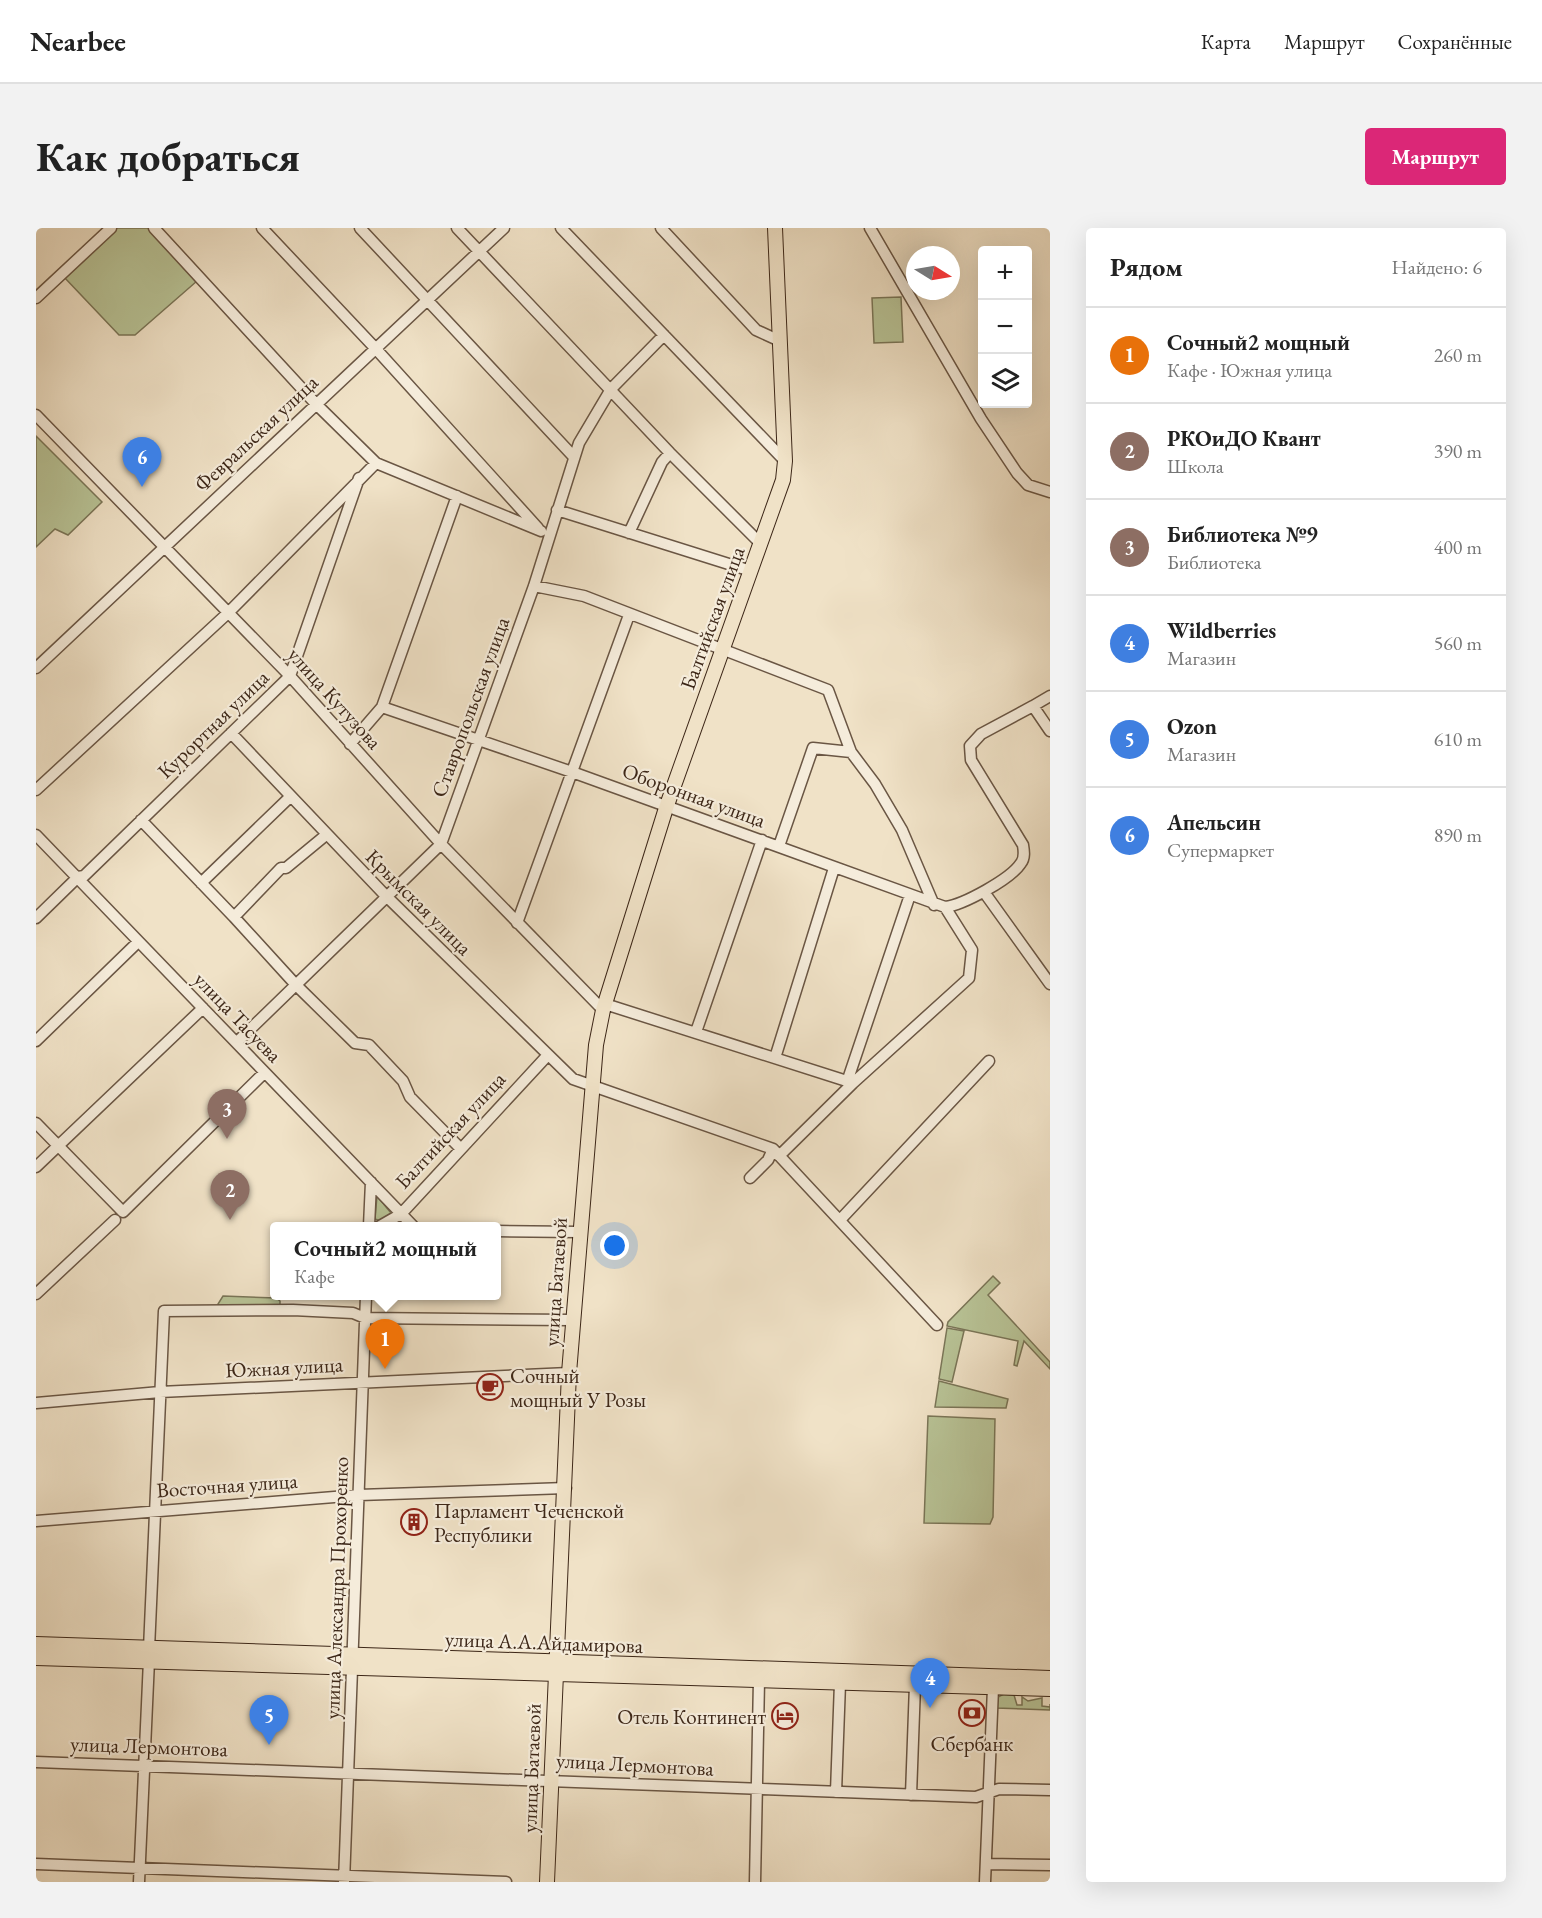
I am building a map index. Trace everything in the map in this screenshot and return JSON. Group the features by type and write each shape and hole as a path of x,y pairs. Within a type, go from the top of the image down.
{"main road":[{"name":"Балтийская улица","path":"604,1007 666,808 777,501 785,461 775,228"},
{"name":"улица Батаевой","path":"548,1882 572,1320 596,1045 604,1007"},
{"name":"улица А.А.Айдамирова","path":"36,1644 149,1654 556,1669 1050,1678"},
{"name":"улица А.А.Айдамирова","path":"36,1658 149,1654"},
{"name":"улица А.А.Айдамирова","path":"556,1669 759,1680 1050,1689"}],"street":[{"path":"36,298 111,228"},
{"path":"154,228 316,404 376,463 545,534"},
{"path":"262,228 545,534"},
{"path":"360,228 573,456"},
{"path":"457,228 611,388 670,453 761,544"},
{"name":"Февральская улица","path":"36,668 504,228"},
{"path":"561,228 785,461"},
{"path":"661,228 756,330 780,341"},
{"path":"870,228 981,419 1017,473 1028,485 1050,492"},
{"name":"Ставропольская улица","path":"237,1042 441,844 534,586 545,534 557,510 573,456 611,388 664,335"},
{"name":"улица Кутузова","path":"36,415 290,676 441,844 604,1007"},
{"path":"629,533 662,462 670,453"},
{"path":"36,790 228,613 376,463"},
{"name":"Курортная улица","path":"36,918 78,877 84,876 290,676 360,478"},
{"path":"350,744 382,707 457,496"},
{"path":"557,510 751,571"},
{"path":"534,586 584,596 629,615 678,630 722,650 828,690 851,752 875,784 902,830 940,906 972,950 969,978 850,1083 750,1178"},
{"path":"518,923 629,615"},
{"path":"940,906 957,906 987,889 1021,864 1024,855 1023,845 971,760 970,746 981,734 1050,696"},
{"path":"1033,706 1050,731"},
{"name":"Оборонная улица","path":"382,707 572,772 940,906"},
{"name":"Крымская улица","path":"231,733 387,897 573,1079 776,1152"},
{"path":"779,846 813,748 851,752"},
{"path":"201,884 290,797"},
{"path":"141,820 234,916 296,985 355,1043 369,1045 403,1081 410,1097 461,1149"},
{"name":"улица Тасуева","path":"36,835 408,1222"},
{"path":"234,916 281,868 286,867 326,835"},
{"path":"696,1032 762,840"},
{"path":"775,1058 834,868"},
{"path":"987,889 1050,984"},
{"path":"850,1083 910,896"},
{"path":"36,1041 138,942"},
{"path":"604,1007 696,1032 850,1083"},
{"path":"36,1167 203,1008"},
{"name":"Балтийская улица","path":"388,1222 401,1214 547,1056"},
{"path":"840,1220 989,1061"},
{"path":"36,1123 123,1212 264,1073"},
{"path":"776,1152 937,1326"},
{"path":"369,1222 371,1182"},
{"path":"36,1294 115,1220"},
{"path":"501,1231 579,1232"},
{"name":"улица Александра Прохоренко","path":"344,1879 366,1300"},
{"path":"139,1882 164,1311 293,1310 353,1313 366,1317 572,1320"},
{"name":"Южная улица","path":"36,1403 160,1392 569,1372"},
{"name":"Восточная улица","path":"36,1521 358,1495 566,1488"},
{"path":"755,1882 759,1680"},
{"path":"836,1792 840,1683"},
{"path":"911,1795 915,1685"},
{"path":"985,1882 993,1688"},
{"name":"улица Лермонтова","path":"36,1762 976,1797 999,1789 1050,1790"},
{"path":"36,1864 140,1867 344,1879 506,1882"},
{"path":"987,1864 1050,1865"}],"green space":[{"path":"115,228 150,228 197,281 135,335 119,335 64,277"},
{"path":"901,297 903,342 874,343 872,298"},
{"path":"36,436 102,502 68,535 55,529 36,547"},
{"path":"377,1196 391,1213 380,1221 375,1219"},
{"path":"993,1276 1000,1283 988,1295 1050,1362 1050,1369 1024,1341 1017,1366 1014,1365 1018,1341 947,1326 948,1322"},
{"path":"223,1296 270,1298 270,1300 280,1301 280,1305 274,1307 220,1307 218,1304"},
{"path":"947,1328 964,1331 952,1382 939,1379"},
{"path":"939,1381 1008,1399 1006,1408 935,1407"},
{"path":"928,1416 995,1419 993,1517 990,1524 924,1523"},
{"path":"1004,1694 1014,1695 1017,1705 1022,1705 1022,1697 1028,1701 1042,1698 1042,1706 1050,1707 1050,1710 996,1708 996,1698"}],"place":[{"name":"Апельсин","path":"142,487"},
{"name":"Библиотека №9","path":"227,1139"},
{"name":"РКОиДО Квант","path":"230,1220"},
{"name":"Сочный2 мощный","path":"385,1369"},
{"name":"Сочный мощный У Розы","path":"490,1387"},
{"name":"Парламент Чеченской Республики","path":"414,1522"},
{"name":"Wildberries","path":"930,1708"},
{"name":"Сбербанк","path":"972,1713"},
{"name":"Отель Континент","path":"785,1716"},
{"name":"Ozon","path":"269,1745"}]}
